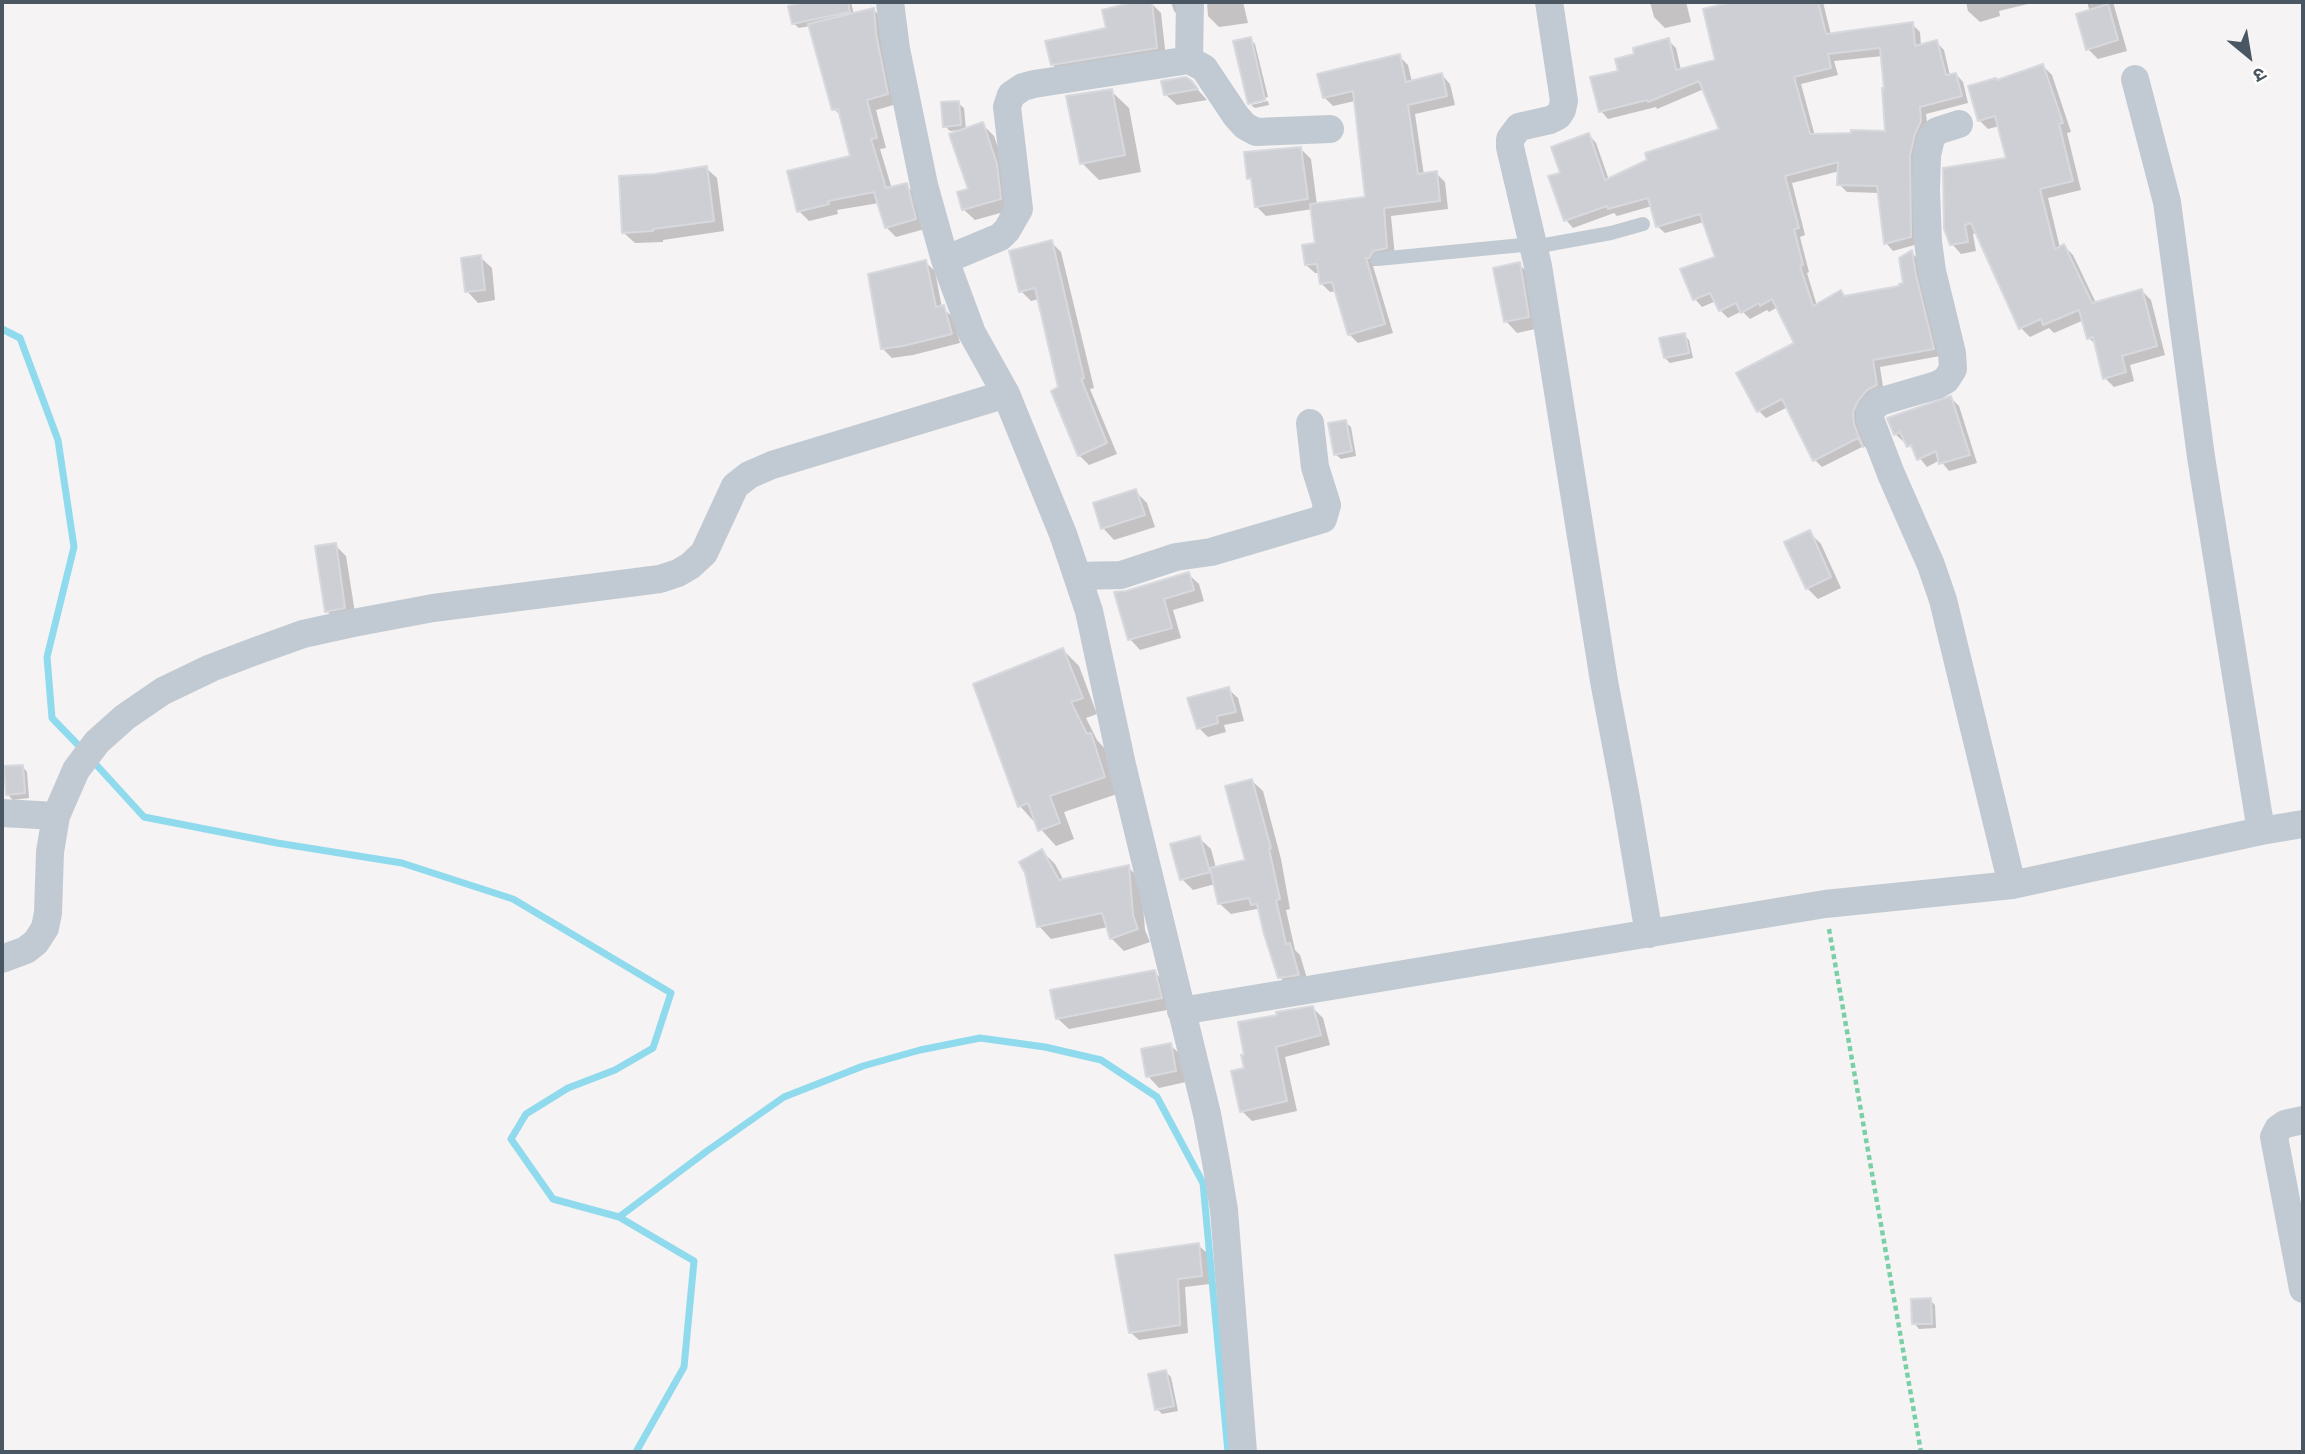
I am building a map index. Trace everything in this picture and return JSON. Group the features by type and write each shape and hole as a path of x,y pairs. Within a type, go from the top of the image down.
{"street":[{"path":"890,2 895,49 925,185 945,260 972,333 1006,394 1078,576 1089,611 1125,778 1207,1114 1224,1210 1243,1452"},
{"path":"1189,60 1191,2"},
{"path":"1549,2 1564,101 1562,110 1550,120 1519,127 1510,139 1534,246 1604,681 1649,934"},
{"path":"945,260 1000,237 1019,209 1007,107 1016,90 1034,84 1189,60 1204,68 1236,117 1256,132 1330,129"},
{"path":"2135,79 2167,202 2200,457 2261,831"},
{"path":"1959,124 1937,131 1931,138 1927,155 1926,191 1932,271 1952,353 1953,369 1946,380 1879,402 1871,412 1870,419 1943,600 2012,885"},
{"path":"2,959 26,950 36,942 45,928 50,852 56,816 76,770 97,742 125,717 163,691 211,668 303,635 353,622 433,608 660,579 678,573 704,553 735,486 749,475 772,465 1006,394"},
{"path":"1078,576 1121,575 1176,557 1211,552 1323,519 1326,505 1315,467 1310,423"},
{"path":"2,813 56,816"},
{"path":"1181,1011 1825,904 2012,885 2303,824"},
{"path":"2303,1120 2285,1124 2278,1129 2274,1137 2303,1289"}],"lane":[{"path":"1378,259 1534,246 1611,233 1643,223"}],"path":[{"path":"1825,904 1921,1452"}],"building":[{"path":"808,2 848,2 850,12 792,24 788,6"},
{"path":"1134,2 1152,2 1157,48 1051,65 1045,41 1106,28 1102,10"},
{"path":"1732,2 1818,2 1826,34 1913,22 1915,46 1937,40 1946,75 1956,73 1962,96 1920,107 1921,121 1910,155 1911,237 1884,244 1877,186 1837,185 1838,162 1785,176 1799,228 1794,229 1803,265 1800,266 1813,306 1841,290 1844,296 1899,286 1903,283 1899,258 1912,250 1934,349 1873,360 1877,385 1867,390 1853,412 1854,424 1863,447 1858,438 1813,461 1782,399 1757,412 1736,373 1794,343 1772,299 1741,313 1736,303 1719,311 1710,293 1693,300 1680,269 1715,257 1700,214 1656,227 1648,198 1608,209 1607,206 1564,221 1548,176 1560,173 1551,147 1589,133 1605,180 1647,160 1645,153 1719,129 1699,81 1648,102 1647,100 1599,112 1590,77 1618,71 1615,59 1634,54 1633,48 1669,38 1676,70 1715,60 1703,9","holes":["1880,48 1885,131 1851,130 1851,133 1810,134 1794,77 1831,68 1828,54"]},
{"path":"2108,4 2118,40 2086,50 2076,14"},
{"path":"874,8 876,34 888,94 867,100 877,138 871,139 886,188 907,183 916,219 885,228 874,192 828,201 829,204 797,212 787,171 850,156 838,109 832,110 808,24"},
{"path":"1251,37 1265,100 1248,104 1233,41"},
{"path":"1400,54 1406,82 1442,73 1447,96 1408,105 1418,174 1437,171 1440,201 1384,208 1387,248 1373,251 1369,258 1366,258 1385,324 1348,335 1332,282 1320,284 1317,264 1305,265 1302,245 1315,243 1310,204 1365,197 1353,91 1323,98 1317,74"},
{"path":"2043,64 2063,123 2059,124 2073,181 2040,189 2055,249 2064,244 2092,303 2142,289 2157,346 2122,356 2126,372 2103,379 2093,337 2087,339 2079,310 2043,325 2041,319 2019,329 1971,223 1965,225 1968,242 1950,245 1944,229 1943,168 2006,158 1995,116 1978,121 1968,86 1996,78 1997,80"},
{"path":"1186,77 1198,89 1164,95 1161,81"},
{"path":"1112,89 1125,155 1080,164 1066,96"},
{"path":"959,101 961,125 943,127 941,102"},
{"path":"983,122 997,164 1001,199 962,210 957,192 968,189 949,134"},
{"path":"1301,147 1308,199 1255,207 1251,178 1247,179 1244,152"},
{"path":"707,166 714,221 622,233 619,176"},
{"path":"1052,240 1084,378 1081,379 1107,443 1078,456 1051,391 1058,387 1035,288 1019,292 1009,251"},
{"path":"481,255 485,290 465,292 461,258"},
{"path":"926,260 936,307 944,305 952,334 881,349 868,274"},
{"path":"1520,262 1529,317 1504,322 1493,268"},
{"path":"1685,333 1689,353 1664,358 1659,338"},
{"path":"1951,396 1970,455 1939,464 1936,451 1917,460 1911,445 1907,447 1900,432 1894,435 1887,418"},
{"path":"1346,420 1352,451 1334,455 1328,423"},
{"path":"1136,489 1145,515 1101,529 1093,503"},
{"path":"1810,530 1831,577 1806,589 1784,542"},
{"path":"336,543 345,608 325,612 315,546"},
{"path":"1189,572 1194,590 1164,599 1172,628 1128,640 1114,592 1126,591"},
{"path":"1063,648 1083,698 1071,702 1087,734 1091,733 1105,777 1050,796 1060,823 1038,831 1028,803 1018,807 973,684"},
{"path":"1229,687 1236,712 1217,716 1218,723 1197,729 1187,698"},
{"path":"23,765 25,793 6,795 4,766"},
{"path":"1252,779 1271,848 1269,849 1280,899 1276,900 1286,944 1290,943 1299,975 1278,978 1257,904 1251,905 1249,898 1218,904 1210,868 1245,860 1225,786"},
{"path":"1200,836 1210,872 1180,880 1170,844"},
{"path":"1042,849 1059,880 1129,865 1133,915 1138,929 1110,939 1102,913 1037,927 1025,873 1019,862"},
{"path":"1155,970 1162,998 1056,1019 1050,990"},
{"path":"1313,1006 1321,1035 1276,1047 1287,1101 1240,1112 1231,1071 1244,1068 1238,1022"},
{"path":"1171,1043 1176,1071 1146,1077 1141,1049"},
{"path":"1199,1243 1202,1276 1178,1279 1180,1325 1129,1333 1115,1255"},
{"path":"1931,1298 1932,1324 1912,1324 1911,1299"},
{"path":"1166,1370 1174,1406 1155,1410 1148,1374"}],"waterway":[{"path":"2,329 20,338 58,440 74,547 47,657 52,718 83,750"},
{"path":"91,759 144,817 277,843 402,863 513,899 671,993 653,1048 615,1070 568,1088 526,1114 511,1139 553,1199 619,1217 694,1261 684,1367 636,1452"},
{"path":"619,1217 784,1097 863,1066 920,1050 980,1038 1045,1047 1101,1060 1157,1097 1203,1183 1228,1452"}]}
